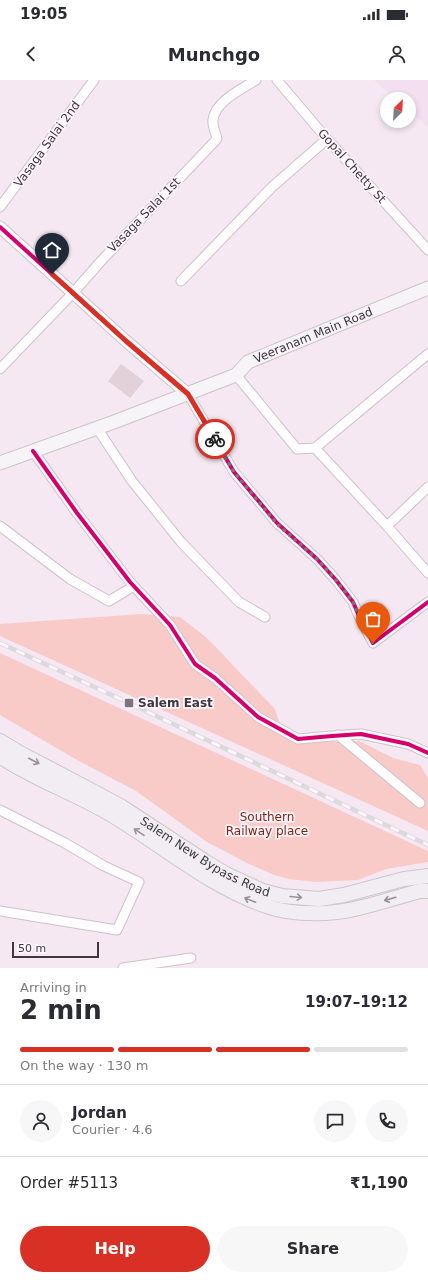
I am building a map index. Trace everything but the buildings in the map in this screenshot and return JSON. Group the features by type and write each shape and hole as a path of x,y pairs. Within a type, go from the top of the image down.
{"main road":[{"name":"Veeranam Main Road","path":"0,463 236,375 248,362 428,288"},
{"name":"Salem New Bypass Road","path":"0,741 20,754 104,797 219,870 245,884 263,891 282,896 319,899 344,895 404,879 428,876"},
{"name":"Salem New Bypass Road","path":"0,756 35,776 109,813 219,885 242,897 267,907 288,912 327,913 352,910 420,891 428,891"}],"street":[{"name":"Vasaga Salai 2nd","path":"0,207 94,80"},
{"name":"Vasaga Salai 1st","path":"0,370 217,139 213,121 217,110 224,101 256,80"},
{"name":"Gopal Chetty St","path":"277,80 327,139 428,250"},
{"path":"181,281 272,187 327,139"},
{"path":"0,227 188,394 234,472 277,524 317,559 336,580 353,602 373,643 428,602"},
{"path":"236,375 297,449 315,448 428,354"},
{"path":"97,428 132,481 181,542 238,602 265,617"},
{"path":"315,448 428,573"},
{"path":"33,451 77,513 134,586 170,625 195,664 215,678 258,717 298,739 361,734 408,744 428,753"},
{"path":"387,526 428,486"},
{"path":"0,526 70,579 109,601 134,586"},
{"path":"338,735 420,803"},
{"path":"0,810 64,843 104,866 139,882 116,930 0,911"},
{"path":"123,968 141,967 191,958"}],"shaded area":[{"path":"374,80 428,80 428,127 416,117 416,92 387,92"}],"green space":[{"path":"141,614 180,617 207,638 275,709 284,737 328,742 359,741 393,758 420,765 428,778 428,831 0,636 0,624"},
{"name":"Southern Railway place","path":"0,653 428,851 428,862 386,869 358,880 316,882 289,879 274,875 247,863 207,842 136,791 77,760 0,715"}],"railway":[{"path":"0,643 428,845"}],"cycle path":[{"path":"0,227 126,341 188,394 234,472 277,523 317,559 336,580 353,602 373,643 428,602"},
{"path":"33,451 77,513 130,582 170,625 195,664 215,678 258,717 298,739 361,734 408,744 428,753"}],"way so far":[{"path":"215,439 234,472 277,524 317,559 336,580 353,602 373,643"}],"place":[{"name":"Salem East","path":"129,703"}],"route":[{"path":"52,274 126,341 188,394 215,439"}]}
